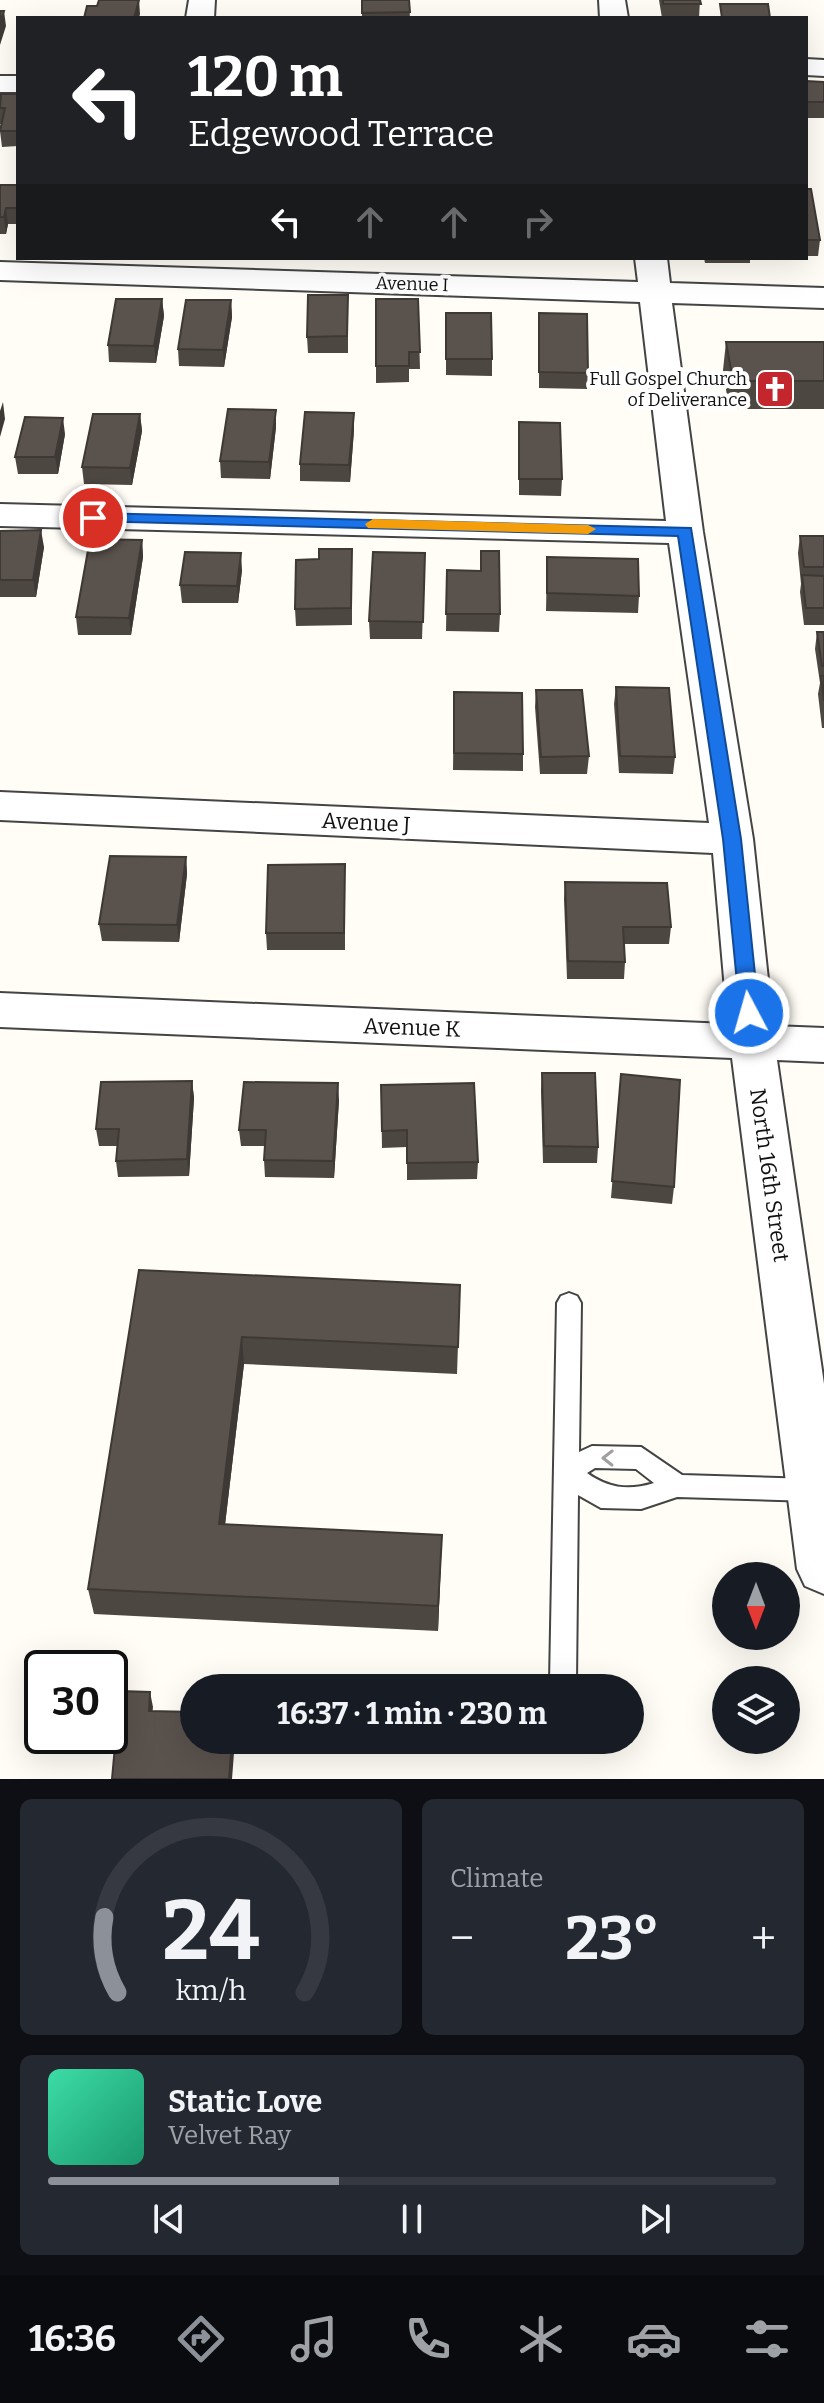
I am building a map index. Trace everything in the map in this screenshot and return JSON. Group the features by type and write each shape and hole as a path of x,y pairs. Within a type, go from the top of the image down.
{"street":[{"name":"Avenue I","path":"0,271 169,267 654,275 824,298"},
{"name":"North 16th Street","path":"654,275 685,532 732,839 752,1042 824,1569"},
{"path":"0,515 685,532"},
{"name":"Avenue J","path":"0,806 732,839"},
{"name":"Avenue K","path":"0,1010 824,1045"}],"lane":[{"path":"563,1674 569,1303"},
{"path":"566,1473 592,1457 641,1458 677,1486"},
{"path":"566,1473 601,1497 641,1498 677,1486 813,1490"}],"building":[{"path":"99,0 139,0 135,16 84,16 87,6 97,6"},
{"path":"362,0 409,0 410,12 362,13"},
{"path":"663,0 700,0 701,4 663,4"},
{"path":"720,4 768,4 770,16 722,16"},
{"path":"808,81 824,82 824,102 808,102"},
{"path":"1,94 16,94 16,131 0,131 5,108 0,108"},
{"path":"0,185 16,185 16,208 6,208 4,217 0,217"},
{"path":"808,189 811,189 820,240 808,240"},
{"path":"308,295 348,295 347,336 307,337"},
{"path":"116,299 162,299 154,346 108,345"},
{"path":"376,299 418,299 420,352 409,352 409,366 376,366"},
{"path":"186,300 231,300 223,350 178,349"},
{"path":"446,313 491,313 492,359 446,359"},
{"path":"539,313 587,314 588,373 539,372"},
{"path":"726,342 824,342 824,381 733,381"},
{"path":"228,409 276,410 269,462 220,461"},
{"path":"305,412 354,413 349,465 300,464"},
{"path":"93,414 140,414 130,468 82,467"},
{"path":"25,417 63,418 55,457 15,457"},
{"path":"519,422 560,423 562,479 519,479"},
{"path":"41,530 33,580 0,580 0,531"},
{"path":"800,536 824,536 824,567 804,567"},
{"path":"90,539 142,540 129,618 76,617"},
{"path":"319,549 352,549 351,608 295,609 296,560 319,559"},
{"path":"481,551 499,551 500,614 446,614 447,570 481,571"},
{"path":"185,552 241,553 237,586 180,585"},
{"path":"373,552 425,553 423,622 369,621"},
{"path":"547,557 638,559 639,596 547,593"},
{"path":"802,575 824,576 824,608 806,608"},
{"path":"817,632 824,632 824,666 822,666"},
{"path":"616,687 669,688 675,757 620,756"},
{"path":"536,690 582,690 589,756 541,757"},
{"path":"454,692 522,693 523,754 454,753"},
{"path":"110,856 186,857 177,925 99,924"},
{"path":"345,864 344,933 266,933 268,865"},
{"path":"565,882 667,883 671,927 623,927 625,962 568,961"},
{"path":"542,1073 595,1073 598,1147 544,1146"},
{"path":"621,1074 680,1080 674,1187 612,1181"},
{"path":"192,1081 187,1159 116,1161 119,1129 96,1129 101,1082"},
{"path":"244,1082 338,1083 333,1161 264,1160 266,1130 239,1130"},
{"path":"474,1083 478,1162 407,1163 407,1130 382,1131 381,1085"},
{"path":"139,1270 460,1285 458,1347 242,1337 219,1524 442,1535 438,1606 88,1589"},
{"path":"128,1691 150,1692 149,1711 180,1712 180,1754 231,1754 229,1779 112,1779 114,1754 128,1754"}],"slow traffic":[{"path":"373,524 588,529"}],"place":[{"name":"Full Gospel Church of Deliverance","path":"775,389"}],"route":[{"path":"93,518 685,532 732,839 749,1013"}]}
